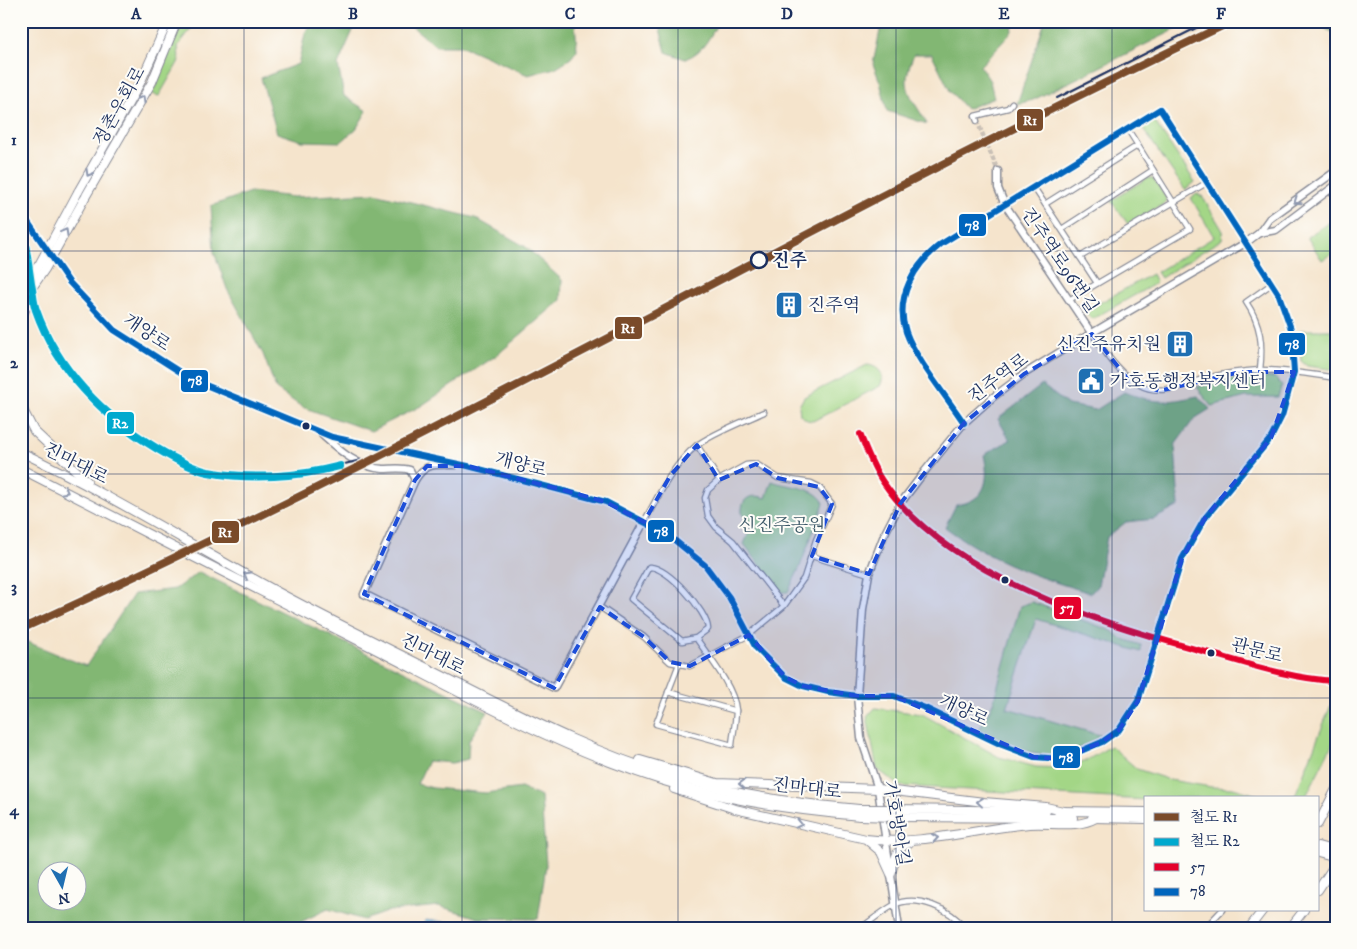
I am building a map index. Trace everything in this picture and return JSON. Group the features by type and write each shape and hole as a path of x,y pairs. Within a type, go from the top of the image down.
{"highway":[{"name":"정촌우회로","path":"42,266 78,192 140,83 168,21"},
{"name":"정촌우회로","path":"42,266 152,82 177,21"},
{"path":"21,286 42,266"},
{"path":"21,292 42,266"},
{"path":"21,304 42,266"},
{"path":"21,318 42,266"},
{"path":"21,406 34,431 80,476 112,498"},
{"name":"진마대로","path":"21,452 112,498 286,596 530,719 628,761 686,780 740,794 860,812"},
{"name":"진마대로","path":"21,469 494,709 593,755 653,777 739,800 783,808 860,812"},
{"path":"628,761 639,760 717,782 878,789 984,802 1046,807 1063,812"},
{"path":"653,777 667,787 735,809 866,840 886,842 914,841 1029,824 1087,823 1096,818"},
{"path":"1320,820 1336,789"},
{"path":"860,812 1144,819"},
{"path":"894,813 1144,812"},
{"path":"866,840 881,852 891,874"},
{"path":"891,874 900,848 914,841"},
{"path":"1320,847 1336,851"},
{"path":"1320,854 1336,858"},
{"path":"1320,887 1336,863"},
{"path":"1249,927 1261,912"},
{"path":"1290,928 1302,912"}],"street":[{"path":"977,121 974,116 1008,108 1012,103"},
{"name":"개양로","path":"21,212 69,282 114,330 191,379 332,437 468,466 606,502 667,534 705,565 729,597 762,655 785,677 803,686 857,696 894,696 1034,757 1062,759 1102,742 1119,730 1138,701 1182,559 1205,518 1271,438 1282,416 1294,372 1291,329 1285,309 1273,283 1160,109 1127,128"},
{"path":"964,423 918,355 905,331 905,296 913,272 927,255 1004,203 1127,128 1190,229 1069,300"},
{"path":"1046,204 1137,146"},
{"path":"1062,229 1154,170"},
{"name":"진주역로96번길","path":"998,171 998,188 1004,203 1092,334"},
{"name":"진주역로","path":"857,696 863,609 868,574 900,504 964,423 1024,374 1247,242 1260,233 1269,220 1336,171"},
{"path":"1080,257 1208,182"},
{"name":"진주역로","path":"1260,233 1276,230 1336,185"},
{"path":"1033,186 1097,283"},
{"path":"1260,370 1262,350 1260,331 1255,316 1246,302 1273,283"},
{"path":"1092,334 1127,378 1138,385 1159,391 1211,377 1260,370 1294,372 1336,378"},
{"path":"427,466 421,470 415,480 364,594 554,688 600,607 644,522 681,460 697,445 764,412"},
{"path":"320,432 342,454 358,463 382,469 468,466"},
{"name":"관문로","path":"860,434 874,469 900,504 951,548 988,571 1056,602 1156,639 1301,677 1336,682"},
{"path":"697,445 719,480"},
{"path":"600,607 644,637 670,662 690,666 749,635 784,606 804,578 816,540 832,504 819,487 811,483 778,478 756,464 746,465 719,480 708,490 705,498 708,516 737,546 784,606"},
{"path":"403,468 410,470 415,480"},
{"path":"812,556 868,574"},
{"path":"649,566 655,566 671,577 692,599 708,624 708,629 696,638 682,641 631,599 649,566"},
{"path":"680,664 656,724 732,745 736,711 733,696 696,638"},
{"path":"668,692 736,711"},
{"name":"가호방아길","path":"857,696 861,738 878,789 899,928"},
{"path":"861,928 896,904 922,902 953,916 965,928"},
{"path":"1205,928 1220,912"}],"highlighted area":[{"path":"1092,334 1127,378 1159,391 1240,372 1294,372 1271,438 1205,518 1182,559 1138,701 1119,730 1102,742 1062,759 1034,757 894,696 857,696 803,686 785,677 749,635 690,666 670,662 644,637 600,607 554,688 364,594 415,480 427,466 468,466 567,491 606,502 644,522 670,476 697,445 719,480 756,464 778,478 819,487 832,504 812,556 869,574 900,504 964,423 1024,374"}],"green space":[{"path":"183,21 197,21 178,46 179,61 159,96 152,94"},
{"path":"312,21 357,21 338,65 344,96 367,111 356,129 341,142 302,141 277,133 261,78 298,64 305,34"},
{"path":"391,21 575,21 577,50 571,58 555,68 528,75 462,46 436,46 409,24"},
{"path":"658,21 719,21 709,39 701,48 685,59 666,52"},
{"path":"882,21 1015,21 1011,33 980,66 990,81 994,98 966,109 950,91 932,54 914,54 907,75 907,83 911,97 927,124 887,111 880,82 873,64"},
{"path":"1045,21 1193,21 1033,100 1017,104"},
{"path":"1305,21 1336,21 1336,35 1323,27"},
{"path":"1148,120 1155,122 1195,182 1185,190 1140,124"},
{"path":"1147,178 1153,178 1167,199 1166,203 1128,224 1111,201"},
{"path":"250,192 294,197 375,193 475,218 526,247 562,280 561,300 497,355 421,406 371,431 302,407 276,389 263,354 227,289 214,252 211,206"},
{"path":"1197,194 1202,196 1223,231 1222,239 1161,278 1157,272 1214,237 1191,198"},
{"path":"1336,218 1336,251 1322,260 1307,237"},
{"path":"1152,274 1156,282 1153,285 1094,318 1090,318 1085,311"},
{"path":"1300,330 1336,330 1336,370 1307,366 1301,361"},
{"path":"867,365 878,369 882,375 880,386 813,421 807,420 800,415 799,406 804,397"},
{"path":"1275,378 1282,385 1278,397 1246,397 1211,406 1197,387 1227,380"},
{"path":"1042,385 1068,405 1096,410 1124,392 1145,399 1161,401 1198,396 1210,409 1194,419 1175,445 1179,506 1154,519 1126,522 1107,537 1098,585 1091,593 1015,567 979,549 945,527 956,505 974,499 984,488 986,464 984,455 1010,440 998,419"},
{"name":"신진주공원","path":"772,481 808,490 820,497 824,503 799,569 788,592 781,592 744,544 752,526 742,513 742,507 749,498 757,496 766,498"},
{"path":"199,572 488,712 469,740 468,759 452,763 428,761 417,784 433,788 486,793 521,788 541,797 546,865 538,919 478,918 439,906 389,911 364,920 328,909 288,928 25,928 21,907 21,637 25,641 86,666 134,594 175,589"},
{"path":"1032,602 1112,631 1120,638 1141,645 1141,652 1036,619 1007,708 1103,736 1088,745 1062,754 1044,755 1029,752 981,731 980,728 993,703 1020,606"},
{"path":"1333,690 1336,690 1336,737 1306,796 1295,796 1331,705"},
{"path":"875,708 922,714 999,757 1036,767 1063,768 1087,760 1111,746 1137,769 1170,780 1211,787 1233,788 1261,796 1144,796 1144,800 900,786 877,769 867,717"}],"water":[{"path":"425,920 468,924 474,928 423,928"}],"tunnel":[{"path":"977,121 998,171"}],"railway":[{"path":"1057,98 1210,21"},
{"path":"21,220 34,304 45,332 69,372 84,389 100,406 136,435 167,455 187,465 207,472 226,475 284,475 323,469 361,460"}],"rail line":[{"name":"R1","path":"21,629 327,483 929,171 1233,21"},
{"name":"R2","path":"21,220 34,304 45,332 69,372 84,390 100,406 136,435 168,455 208,472 257,477 308,473 340,466"}],"transit line":[{"name":"78","path":"21,212 69,282 114,330 191,379 332,437 468,466 606,502 667,534 705,565 729,597 756,648 785,677 803,686 828,692 857,696 894,696 925,708 1002,745 1034,757 1062,759 1102,742 1119,730 1138,701 1182,559 1205,518 1271,438 1282,416 1294,372 1291,329 1279,295 1160,109 941,244 915,271 909,282 903,306 906,332 924,366 964,423"},
{"name":"57","path":"860,434 879,477 911,515 946,545 986,570 1029,592 1074,611 1120,627 1270,670 1320,680 1336,681"}],"place":[{"name":"진주","path":"759,260"},
{"name":"진주역","path":"789,305"},
{"name":"신진주유치원","path":"1180,344"},
{"name":"가호동행정복지센터","path":"1091,381"}]}
